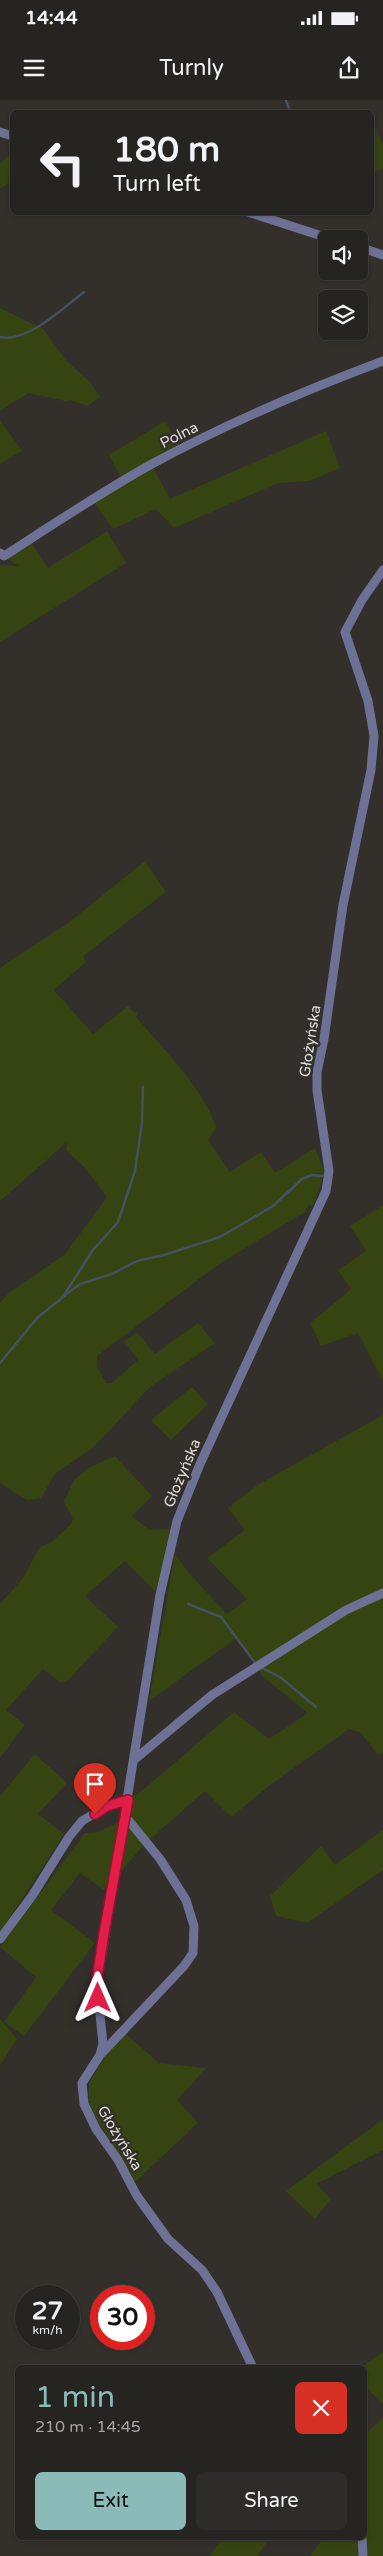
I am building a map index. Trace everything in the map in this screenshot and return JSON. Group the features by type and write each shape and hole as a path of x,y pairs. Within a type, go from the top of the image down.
{"street":[{"path":"257,215 318,234"},
{"path":"368,250 383,255"},
{"name":"Polna","path":"0,553 4,556 150,465 237,421 303,391 383,362"},
{"name":"Głożyńska","path":"252,2365 217,2292 202,2270 168,2239 137,2196 118,2160 96,2129 84,2104 82,2083 100,2055 103,2044 96,1985 135,1758 160,1595 177,1521 200,1464 326,1191 328,1171 318,1098 317,1072 324,1040 343,905 371,770 374,736 368,701 345,632 362,600 383,570"},
{"path":"135,1758 212,1695 346,1610 383,1593"},
{"path":"0,1940 32,1896 69,1837 82,1821 107,1806 128,1800"},
{"path":"100,2055 184,1966 193,1953 194,1926 186,1900 160,1859 125,1816"},
{"path":"362,2540 363,2556"}],"green space":[{"path":"374,125 383,145 383,168 374,172"},
{"path":"10,153 10,182 0,189 0,164"},
{"path":"0,308 43,329 65,359 91,383 100,397 88,406 71,400 65,401 29,393 0,411"},
{"path":"0,420 22,451 0,464"},
{"path":"165,421 180,446 122,479 109,455"},
{"path":"326,431 340,468 309,481 278,483 174,528 156,509 113,529 93,501 153,467 170,499"},
{"path":"107,531 126,563 0,642 0,565 19,566 6,558 31,542 48,568"},
{"path":"145,861 166,892 83,956 86,962 54,990 93,1034 128,1006 135,1013 138,1011 136,1017 182,1069 203,1099 216,1128 208,1140 230,1172 261,1152 275,1173 315,1148 325,1172 313,1206 309,1204 305,1212 219,1264 97,1356 97,1366 106,1383 112,1383 138,1360 124,1341 137,1332 155,1354 198,1323 215,1343 150,1387 94,1447 55,1474 41,1498 27,1500 0,1483 0,1303 9,1293 65,1254 107,1197 86,1169 66,1150 67,1142 0,1201 0,969 67,924"},
{"path":"383,1205 383,1381 358,1333 321,1346 310,1323 351,1289 338,1270 366,1251 350,1226"},
{"path":"192,1387 208,1404 171,1440 151,1420"},
{"path":"383,1415 383,1753 378,1755 361,1733 349,1729 270,1785 231,1817 205,1791 148,1841 129,1816 132,1797 137,1795 234,1712 269,1739 308,1713 262,1676 257,1665 235,1639 149,1701 175,1554 189,1573 227,1614 247,1599 207,1558 245,1530 228,1508 259,1484"},
{"path":"115,1456 152,1496 132,1516 149,1530 171,1529 158,1589 155,1591 125,1561 85,1596 118,1627 66,1682 60,1682 43,1669 6,1710 25,1725 0,1758 0,1604 23,1578 40,1547 52,1542 71,1524 73,1519 64,1501 74,1480 88,1468"},
{"path":"35,1754 67,1783 38,1814 64,1834 0,1933 0,1796"},
{"path":"119,1822 108,1884 104,1890 80,1873 51,1910 95,1943 24,2036 4,2022 36,1977 0,1947 85,1833 98,1832"},
{"path":"126,1826 131,1827 145,1844 119,1873"},
{"path":"383,1830 383,1870 307,1923 276,1916 270,1896 321,1846 335,1865"},
{"path":"0,2019 17,2039 0,2066"},
{"path":"125,2033 159,2063 206,2068 177,2100 198,2123 135,2182 89,2106 89,2083 105,2057"},
{"path":"383,2119 383,2150 316,2184 331,2199 315,2219 286,2191"},
{"path":"383,2352 383,2404 367,2388 367,2365 365,2365"},
{"path":"383,2417 383,2556 366,2556 367,2433"},
{"path":"221,2540 269,2540 257,2556 209,2556"},
{"path":"322,2540 357,2540 358,2556 310,2556"}],"waterway":[{"path":"286,100 289,110"},
{"path":"0,337 22,335 33,330 84,292"},
{"path":"0,1363 37,1318 62,1298 93,1250 118,1222 135,1171 142,1123 143,1087"},
{"path":"64,1296 80,1284 112,1274 137,1261 164,1255 220,1237 273,1206 302,1179 312,1175 322,1176"},
{"path":"188,1604 221,1617 256,1664"},
{"path":"262,1668 280,1677 316,1707"}],"route":[{"path":"95,1814 107,1806 128,1800 96,1985 98,1998"}]}
